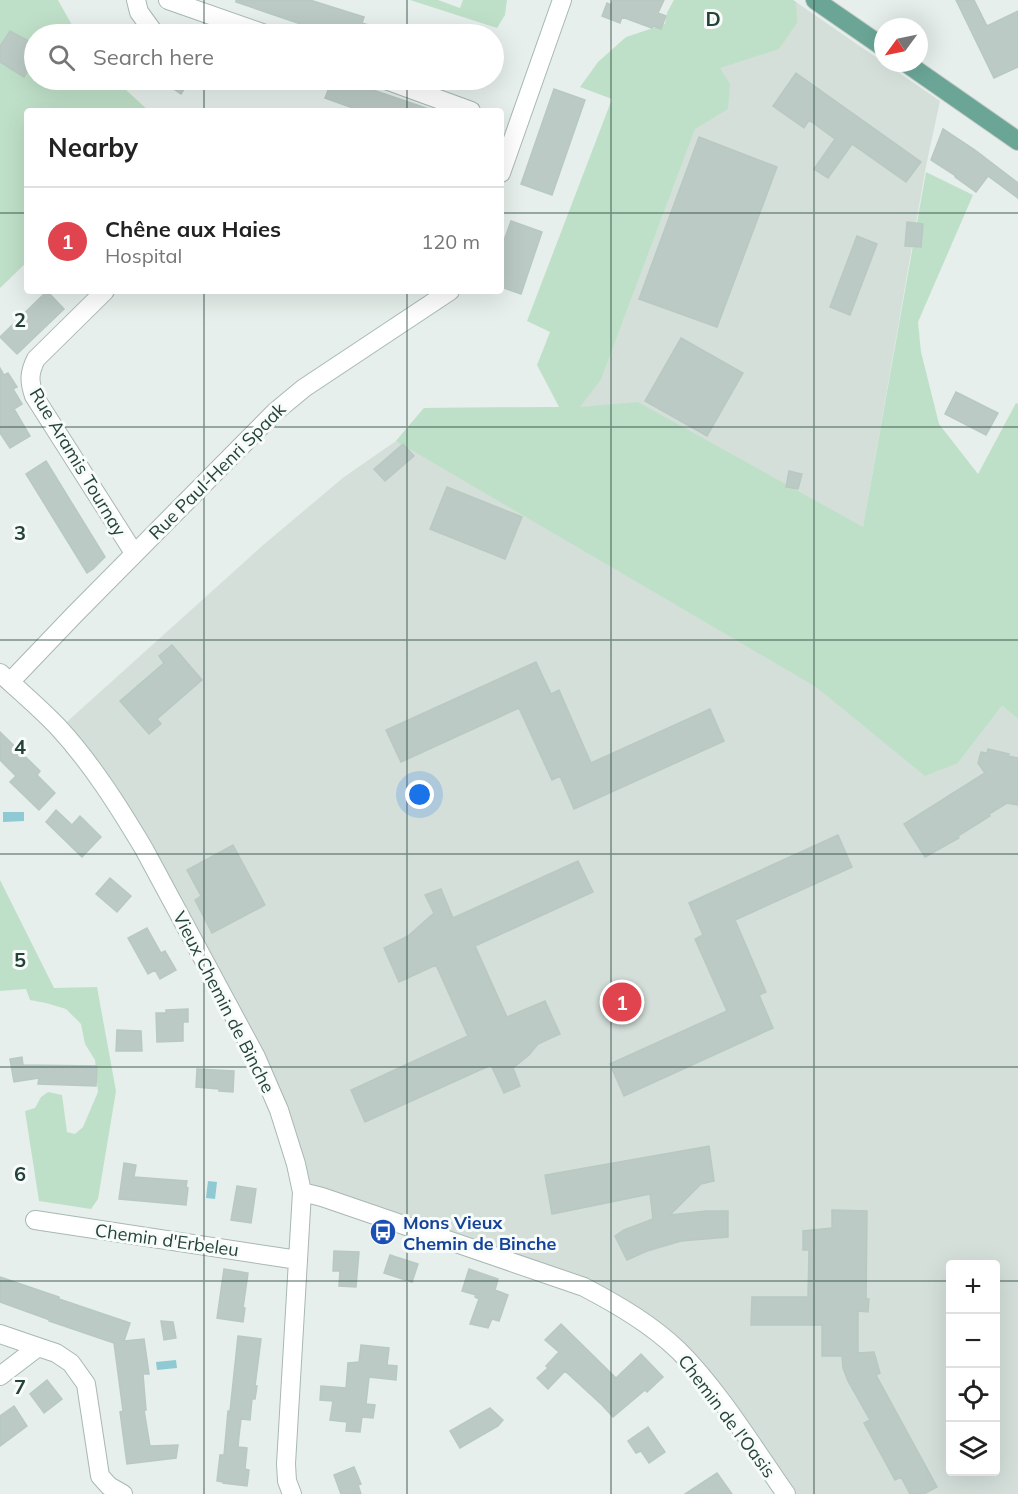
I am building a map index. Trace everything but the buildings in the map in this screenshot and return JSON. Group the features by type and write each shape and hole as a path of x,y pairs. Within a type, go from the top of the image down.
{"main road":[{"path":"819,1 874,41"},
{"path":"919,72 1018,141"}],"street":[{"path":"136,0 139,12 148,24"},
{"path":"168,0 220,24"},
{"path":"504,155 509,125 562,0"},
{"path":"414,90 463,108"},
{"name":"Rue Aramis Tournay","path":"102,294 36,359 29,377 34,396 134,554"},
{"name":"Rue Paul-Henri Spaak","path":"5,678 134,554 282,406 304,388 445,294"},
{"name":"Vieux Chemin de Binche","path":"5,678 59,729 91,766 124,816 256,1057 279,1110 302,1192 286,1464 287,1481 292,1494"},
{"name":"Chemin de l'Oasis","path":"302,1192 345,1204 584,1287 622,1307 655,1330 700,1374 786,1494"},
{"name":"Chemin d'Erbeleu","path":"35,1221 298,1260"},
{"path":"0,1334 56,1353 71,1363 86,1384 100,1476 109,1486 123,1494"},
{"path":"0,1376 38,1347"}],"shaded area":[{"path":"674,0 793,0 874,56 874,72 898,72 940,101 926,166 863,528 958,763 1002,706 1018,719 1018,1494 786,1494 700,1374 622,1307 302,1192 279,1111 144,849 59,729 262,546 344,477 396,441 424,408 579,407 601,380 695,128 728,108 667,13"}],"green space":[{"path":"0,0 58,0 71,24 24,24 24,90 126,90 146,108 24,108 24,265 0,288"},
{"path":"410,0 438,0 460,8 463,0 507,0 505,15 499,24 485,24"},
{"path":"674,0 793,0 796,2 797,23 779,49 720,68 730,84 728,109 695,129 601,380 580,407 638,402 863,527 926,172 973,195 918,322 921,352 939,424 978,474 1016,403 1018,404 1018,719 1002,706 958,763 925,776 816,687 396,441 424,408 559,407 537,365 550,332 527,321 612,99 580,87 598,62 626,37 665,24 667,13"},
{"path":"0,880 54,988 97,987 116,1091 98,1199 91,1209 39,1201 25,1111 35,1108 41,1097 48,1092 62,1095 67,1132 75,1134 83,1127 98,1092 95,1060 85,1044 81,1024 66,1009 30,1000 26,989 0,991"}],"water":[{"path":"3,812 24,812 24,821 3,822"},
{"path":"208,1181 217,1182 215,1199 206,1198"},
{"path":"176,1360 177,1368 157,1370 156,1362"}],"place":[{"name":"Chêne aux Haies","path":"622,1002"},
{"name":"Mons Vieux Chemin de Binche","path":"383,1232"}]}
